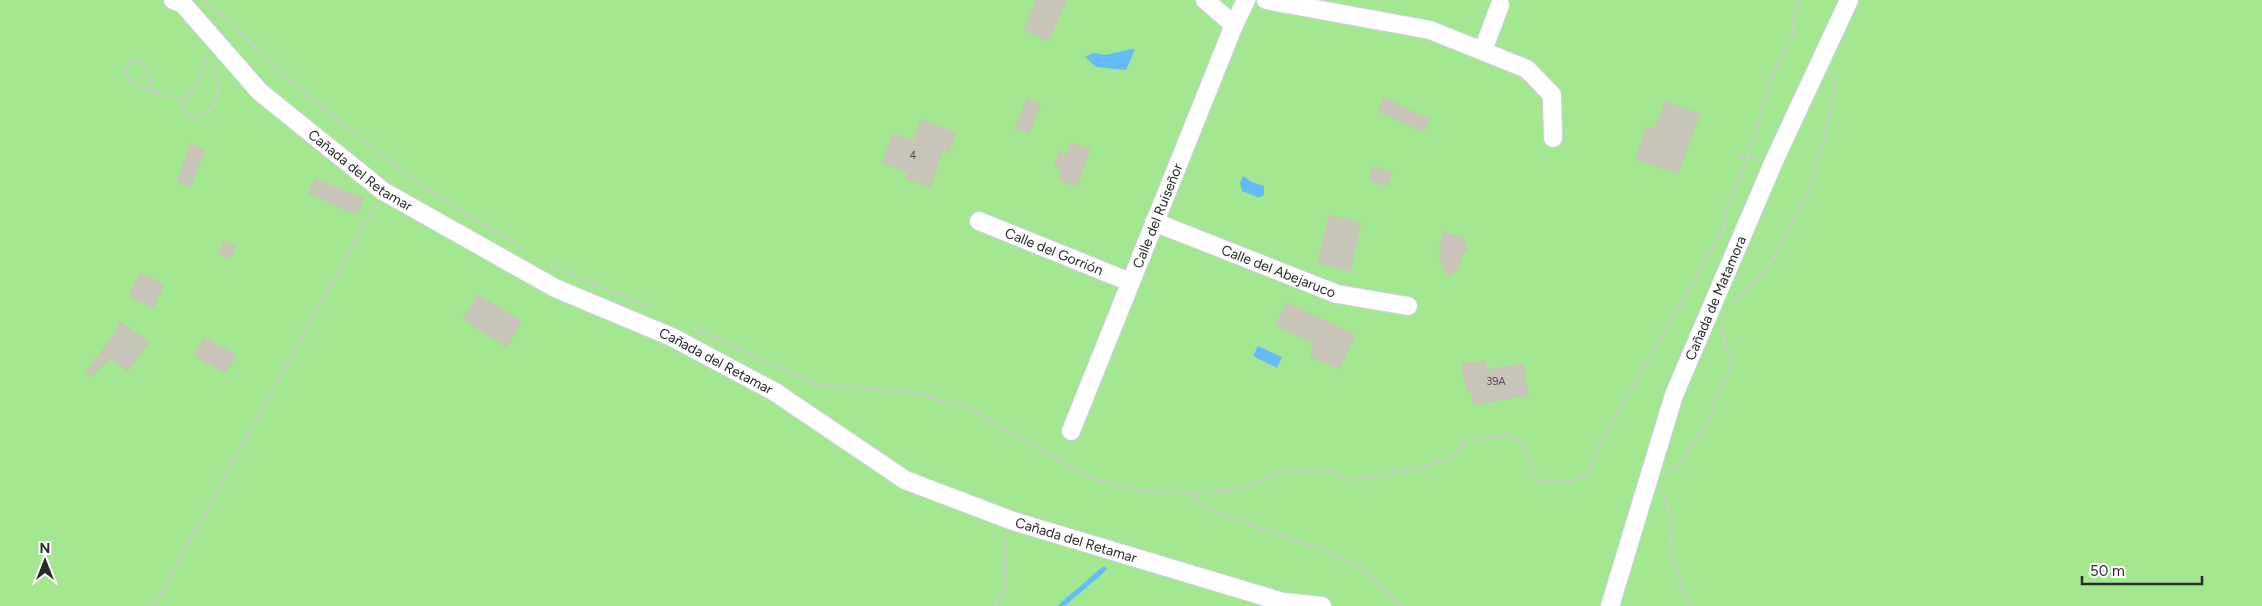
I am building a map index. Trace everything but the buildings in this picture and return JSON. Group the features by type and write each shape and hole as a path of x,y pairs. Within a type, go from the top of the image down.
{"street":[{"name":"Cañada del Retamar","path":"173,0 182,4 212,42 260,92 383,191 555,288 672,338 776,392 905,480 1013,521 1283,602 1322,606"},
{"path":"1205,0 1234,25"},
{"name":"Calle del Ruiseñor","path":"1071,431 1154,222 1234,25 1246,0"},
{"path":"1266,0 1430,30 1527,69 1552,95 1553,138"},
{"name":"Cañada de Matamora","path":"1610,606 1674,394 1774,161 1848,0"},
{"path":"1482,50 1500,5"},
{"name":"Calle del Gorrión","path":"979,221 1130,282"},
{"name":"Calle del Abejaruco","path":"1154,222 1336,294 1408,306"}],"path":[{"path":"205,0 306,95 419,184 526,251"},
{"path":"692,327 816,385 911,392 970,409 1093,479 1139,491 1189,494 1236,491 1285,471 1328,471 1355,480 1419,469 1452,457 1467,441 1507,435 1523,442 1532,473 1539,482 1570,482 1588,475 1600,444 1723,231 1726,210 1747,159 1775,69 1793,35 1796,10 1800,0"},
{"path":"212,42 218,98 210,111 194,119 182,112 185,101 199,82 212,42"},
{"path":"152,90 147,69 141,62 131,62 125,71 132,83 152,90 185,101"},
{"path":"1727,306 1757,281 1772,260 1812,186 1835,93 1832,64"},
{"path":"154,606 383,191"},
{"path":"542,261 656,311"},
{"path":"1664,474 1677,467 1702,432 1712,415 1719,387 1730,372 1732,359 1725,344 1722,325 1725,316"},
{"path":"1663,481 1672,525 1670,542 1673,558 1677,574 1690,606"},
{"path":"1189,494 1206,509 1320,550 1358,566 1401,606"},
{"path":"995,606 1006,589 1005,540 1013,521"}],"green space":[{"path":"0,0 2262,0 2262,606 0,606"}],"water":[{"path":"1135,49 1126,70 1096,67 1085,57 1094,53 1105,55"},
{"path":"1243,176 1252,182 1264,186 1264,195 1259,198 1242,191 1240,183"},
{"path":"1258,346 1282,357 1277,368 1253,356"}],"waterway":[{"path":"1061,606 1104,569"}]}
